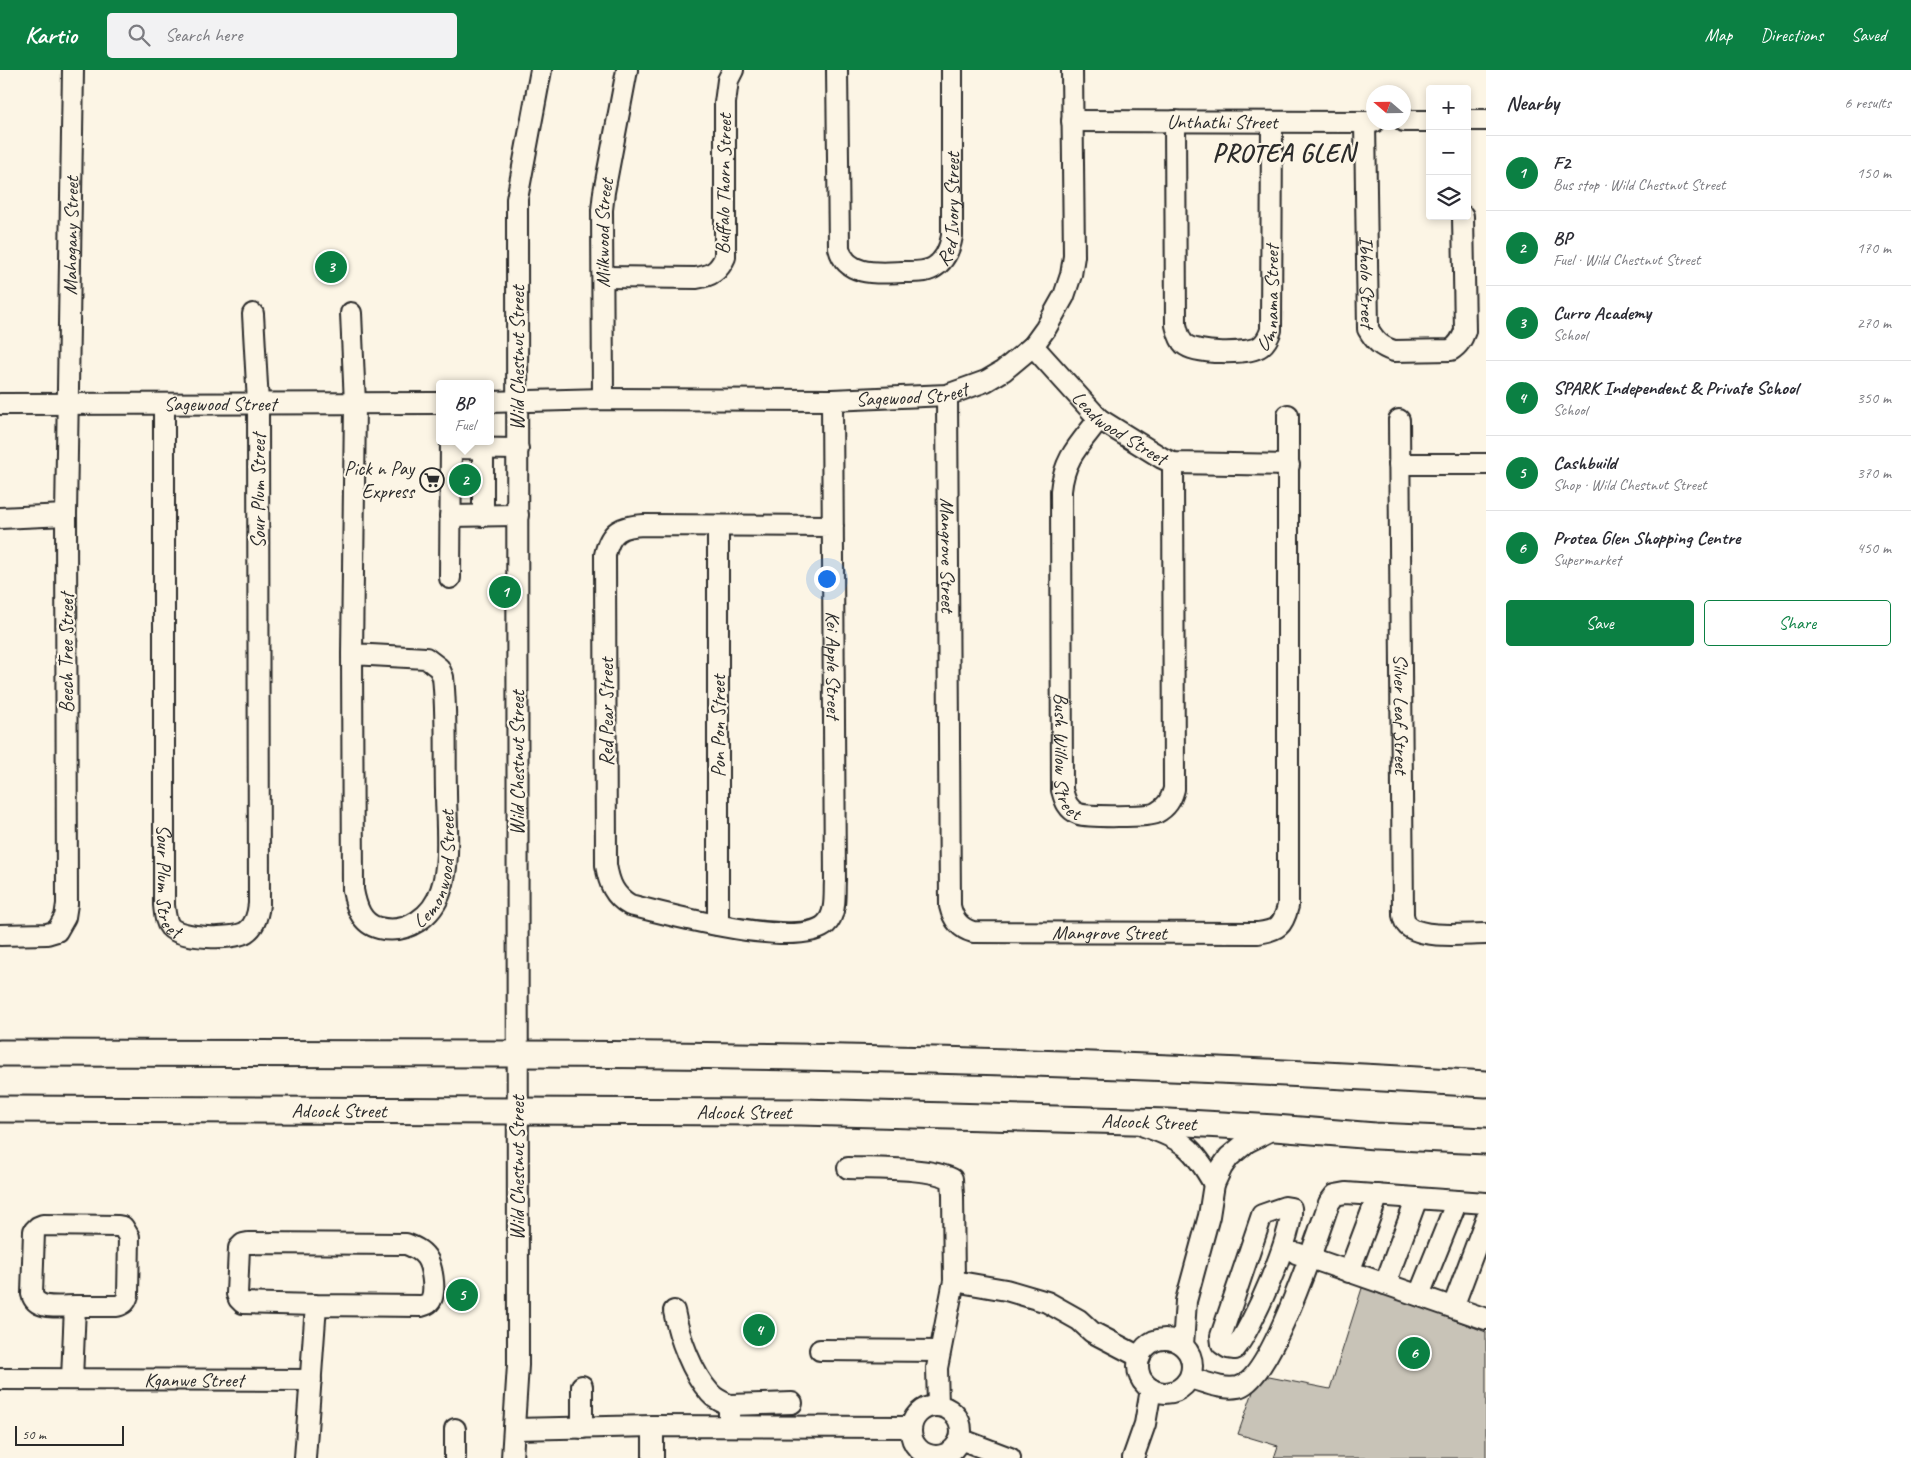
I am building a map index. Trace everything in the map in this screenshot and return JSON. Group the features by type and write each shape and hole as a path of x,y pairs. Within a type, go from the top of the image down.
{"main road":[{"path":"0,1053 517,1054 850,1058 1054,1063 1325,1074 1486,1084"},
{"name":"Adcock Street","path":"0,1109 801,1112 1132,1121 1486,1141"}],"street":[{"name":"Mahogany Street","path":"68,403 73,70"},
{"name":"Wild Chestnut Street","path":"512,1458 518,1365 517,199 541,70"},
{"name":"Milkwood Street","path":"603,399 602,210 627,70"},
{"name":"Buffalo Thorn Street","path":"603,277 707,277 716,272 722,264 725,257 725,103 728,80 733,70"},
{"name":"Red Ivory Street","path":"837,70 839,248 842,257 850,265 860,271 870,273 919,272 931,269 939,263 950,245 952,236 952,70"},
{"name":"Sagewood Street","path":"494,402 603,399 832,400 947,395 986,381 1004,371 1033,346 1056,312 1071,275 1074,256 1072,70"},
{"name":"Umnama Street","path":"1175,120 1176,326 1179,336 1184,343 1196,350 1204,351 1247,351 1255,349 1262,346 1271,330 1272,123"},
{"path":"1471,120 1486,120"},
{"name":"Unthathi Street","path":"1072,121 1366,122"},
{"path":"1411,121 1426,121"},
{"name":"Ibholo Street","path":"1369,130 1368,329 1377,343 1386,349 1394,351 1451,350 1457,346 1463,337 1465,331 1463,220"},
{"name":"Lemonwood Street","path":"351,313 355,404 352,654 353,890 356,904 363,918 378,928 391,930 404,928 421,920 433,907 441,893 445,879 443,677 439,668 426,658 352,654"},
{"path":"253,314 258,403"},
{"name":"Leadwood Street","path":"1033,346 1099,418 1144,448 1173,463 1288,465"},
{"name":"Mangrove Street","path":"947,395 950,906 952,915 958,923 964,929 973,932 1258,933 1278,928 1282,923 1288,906 1288,415"},
{"name":"Kei Apple Street","path":"824,926 830,920 833,910 834,880 832,400"},
{"name":"Beech Tree Street","path":"0,934 47,934 57,931 65,916 67,904 66,515 68,403"},
{"name":"Sour Plum Street","path":"164,404 165,912 166,920 170,926 182,934 226,936 239,935 246,932 255,921 259,904 258,403"},
{"name":"Sagewood Street","path":"0,404 436,403"},
{"name":"Bush Willow Street","path":"1099,418 1066,465 1061,491 1062,790 1065,803 1079,814 1155,814 1172,799 1174,789 1173,463"},
{"name":"Silver Leaf Street","path":"1399,420 1403,916 1405,923 1418,932 1433,934 1486,934"},
{"path":"450,578 451,445 518,449"},
{"path":"483,516 484,448"},
{"path":"1399,464 1486,464"},
{"path":"0,518 66,515"},
{"path":"450,516 518,515"},
{"name":"Red Pear Street","path":"824,926 802,933 753,932 630,905 620,899 608,878 606,846 605,555 611,537 627,526 833,526"},
{"name":"Pon Pon Street","path":"718,526 718,925"},
{"path":"1132,1121 1169,1134 1182,1141 1196,1155 1214,1184"},
{"path":"1183,1345 1186,1302 1209,1216 1214,1184 1229,1157 1247,1142 1275,1128"},
{"path":"848,1168 942,1174 952,1179 954,1281 937,1368 938,1406"},
{"path":"1190,1378 1212,1385 1228,1387 1239,1387 1249,1382 1262,1364 1289,1315 1329,1202 1335,1195 1346,1193 1486,1203"},
{"path":"1349,1272 1378,1195"},
{"path":"1384,1284 1418,1198"},
{"path":"1419,1296 1457,1201"},
{"path":"1285,1207 1291,1208 1291,1224 1282,1248 1264,1295 1243,1339 1235,1349 1228,1348 1222,1344 1221,1336 1262,1215 1285,1207"},
{"path":"1453,1307 1486,1219"},
{"path":"43,1225 124,1227 129,1237 127,1300 117,1306 75,1306 42,1306 33,1300 34,1231 43,1225"},
{"path":"248,1243 406,1244 416,1248 426,1257 432,1267 432,1295 431,1300 427,1304 421,1306 316,1306 243,1303 237,1294 239,1248 243,1244 248,1243"},
{"path":"1282,1248 1486,1318"},
{"path":"954,1281 1006,1290 1047,1302 1079,1320 1092,1332 1140,1357"},
{"path":"1158,1340 1186,1302"},
{"path":"72,1379 75,1306"},
{"path":"306,1458 316,1306"},
{"path":"674,1312 681,1338 701,1381 710,1394 729,1405 792,1403"},
{"path":"1167,1339 1176,1340 1183,1345 1189,1352 1192,1360 1192,1369 1190,1378 1180,1388 1160,1391 1144,1383 1138,1366 1140,1357 1150,1343 1167,1339"},
{"path":"820,1350 940,1350"},
{"name":"Kganwe Street","path":"0,1379 311,1380"},
{"path":"582,1386 582,1428"},
{"path":"1133,1458 1145,1424 1160,1391"},
{"path":"729,1405 729,1426"},
{"path":"938,1406 946,1408 958,1418 961,1426 960,1439 954,1450 947,1455 939,1457 930,1456 922,1453 916,1447 912,1440 911,1427 916,1416 922,1410 938,1406"},
{"path":"514,1429 653,1426 911,1427"},
{"path":"653,1426 653,1458"},
{"path":"455,1429 455,1458"},
{"path":"960,1439 1010,1458"}],"building":[{"path":"1363,1285 1486,1332 1486,1458 1274,1458 1278,1446 1238,1434 1259,1375 1330,1389"}],"place":[{"name":"Curro Academy","path":"331,267"},
{"name":"Pick n Pay Express","path":"432,480"},
{"name":"BP","path":"465,480"},
{"name":"F2","path":"505,592"},
{"name":"Cashbuild","path":"462,1295"},
{"name":"SPARK Independent & Private School","path":"759,1330"},
{"name":"Protea Glen Shopping Centre","path":"1414,1353"}],"district":[{"name":"PROTEA GLEN","path":"1284,152"}]}
